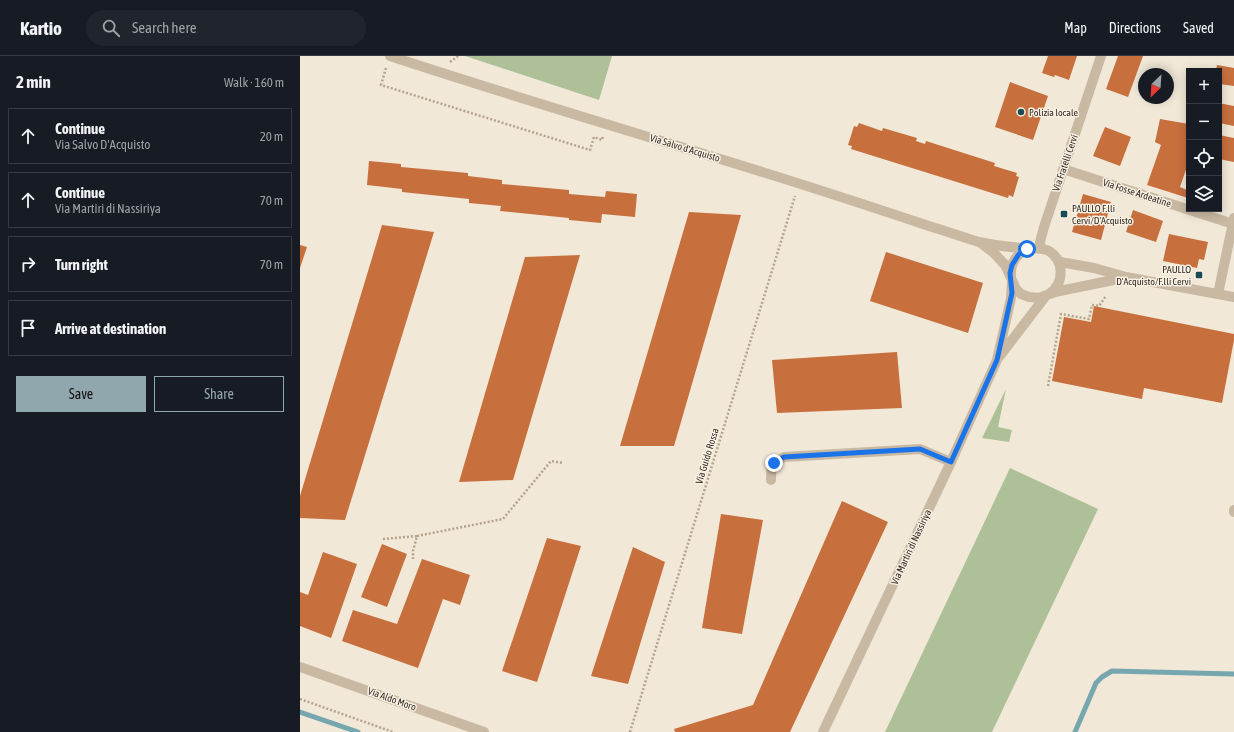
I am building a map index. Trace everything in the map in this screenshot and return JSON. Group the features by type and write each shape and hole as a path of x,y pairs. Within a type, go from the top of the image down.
{"street":[{"name":"Via Salvo d'Acquisto","path":"390,56 979,242"},
{"name":"Via Fratelli Cervi","path":"1035,248 1040,242 1101,56"},
{"name":"Via Fosse Ardeatine","path":"1063,169 1233,221"},
{"path":"1218,294 1233,221"},
{"path":"979,242 1035,248 1050,252 1058,260 1066,263 1094,268 1126,278 1234,297"},
{"path":"979,242 1005,265 1016,289 1023,295 1034,298 1047,296 1055,292 1126,278"},
{"path":"1011,279 1011,269 1014,260 1021,252 1035,248"},
{"path":"1047,296 1055,289 1060,280 1061,269 1058,260"},
{"name":"Via Martiri di Nassiriya","path":"823,732 951,462 997,360 1011,298 1011,279"},
{"name":"Via Martiri di Nassiriya","path":"997,360 1047,296"},
{"path":"771,480 771,469 774,463 784,457 920,449 951,462"},
{"name":"Via Aldo Moro","path":"300,666 484,732"}],"path":[{"path":"390,56 381,85 590,150 594,137 602,140 607,124"},
{"name":"Via Guido Rossa","path":"630,732 799,184"},
{"path":"1048,386 1061,314 1090,319 1092,305 1099,306 1106,297 1111,280"},
{"path":"383,539 417,536 503,519 551,461 564,463"},
{"path":"412,559 417,536"},
{"path":"300,699 393,732"}],"green space":[{"path":"465,56 612,56 599,100"},
{"path":"1006,389 998,427 1012,430 1009,442 982,438"},
{"path":"1010,468 1098,509 992,732 885,732"}],"building":[{"path":"1048,56 1077,56 1069,80 1055,75 1054,77 1042,73"},
{"path":"1118,56 1143,56 1128,97 1106,89"},
{"path":"1217,65 1234,68 1234,86 1222,84 1222,68 1216,68"},
{"name":"Polizia locale","path":"1010,82 1048,96 1033,140 995,127"},
{"path":"1222,104 1234,106 1234,126 1222,124"},
{"path":"1160,119 1186,123 1186,170 1180,187 1186,190 1186,197 1147,185 1161,145 1155,142"},
{"path":"859,123 882,131 883,128 917,138 916,141 925,144 926,141 995,163 994,166 1017,173 1016,176 1019,177 1013,197 1009,195 1008,198 851,149 852,146 848,145 854,126 857,127"},
{"path":"1105,127 1131,137 1120,166 1093,156"},
{"path":"1222,136 1234,138 1234,162 1222,160"},
{"path":"369,161 401,164 401,167 468,173 468,176 502,180 502,184 569,190 569,194 605,197 606,191 637,194 635,217 602,214 601,223 569,220 569,218 500,211 501,206 469,203 469,199 402,192 402,189 367,185"},
{"path":"1083,194 1111,202 1101,240 1072,232"},
{"path":"1133,210 1163,221 1156,242 1126,232"},
{"path":"689,212 741,215 674,446 620,446"},
{"path":"382,225 434,232 345,520 300,518 300,496"},
{"path":"1169,234 1208,242 1204,260 1199,259 1197,268 1163,261"},
{"path":"300,245 307,247 300,268"},
{"path":"886,252 983,283 968,333 870,301"},
{"path":"580,255 513,480 459,482 525,257"},
{"path":"1094,306 1234,334 1222,403 1144,388 1142,399 1052,381 1064,317 1091,322"},
{"path":"897,352 902,408 777,413 772,360"},
{"path":"842,501 888,522 790,732 675,732 674,729 753,705"},
{"path":"721,514 763,520 742,634 702,628"},
{"path":"547,538 581,546 537,682 502,671"},
{"path":"382,544 407,554 387,607 361,597"},
{"path":"633,547 665,562 628,684 591,676"},
{"path":"323,552 357,564 331,638 300,626 300,592 308,595"},
{"path":"422,559 470,575 460,605 443,599 418,668 342,641 353,610 397,624"}],"waterway":[{"path":"1075,732 1096,683 1112,671 1234,674"},
{"path":"300,712 358,732"}],"place":[{"name":"Polizia locale","path":"1021,112"},
{"name":"PAULLO F.lli Cervi/D'Acquisto","path":"1064,214"},
{"name":"PAULLO D'Acquisto/F.lli Cervi","path":"1199,275"}],"route":[{"path":"774,463 784,457 920,449 951,462 997,360 1012,293 1010,273 1012,265 1019,254 1027,249"}]}
